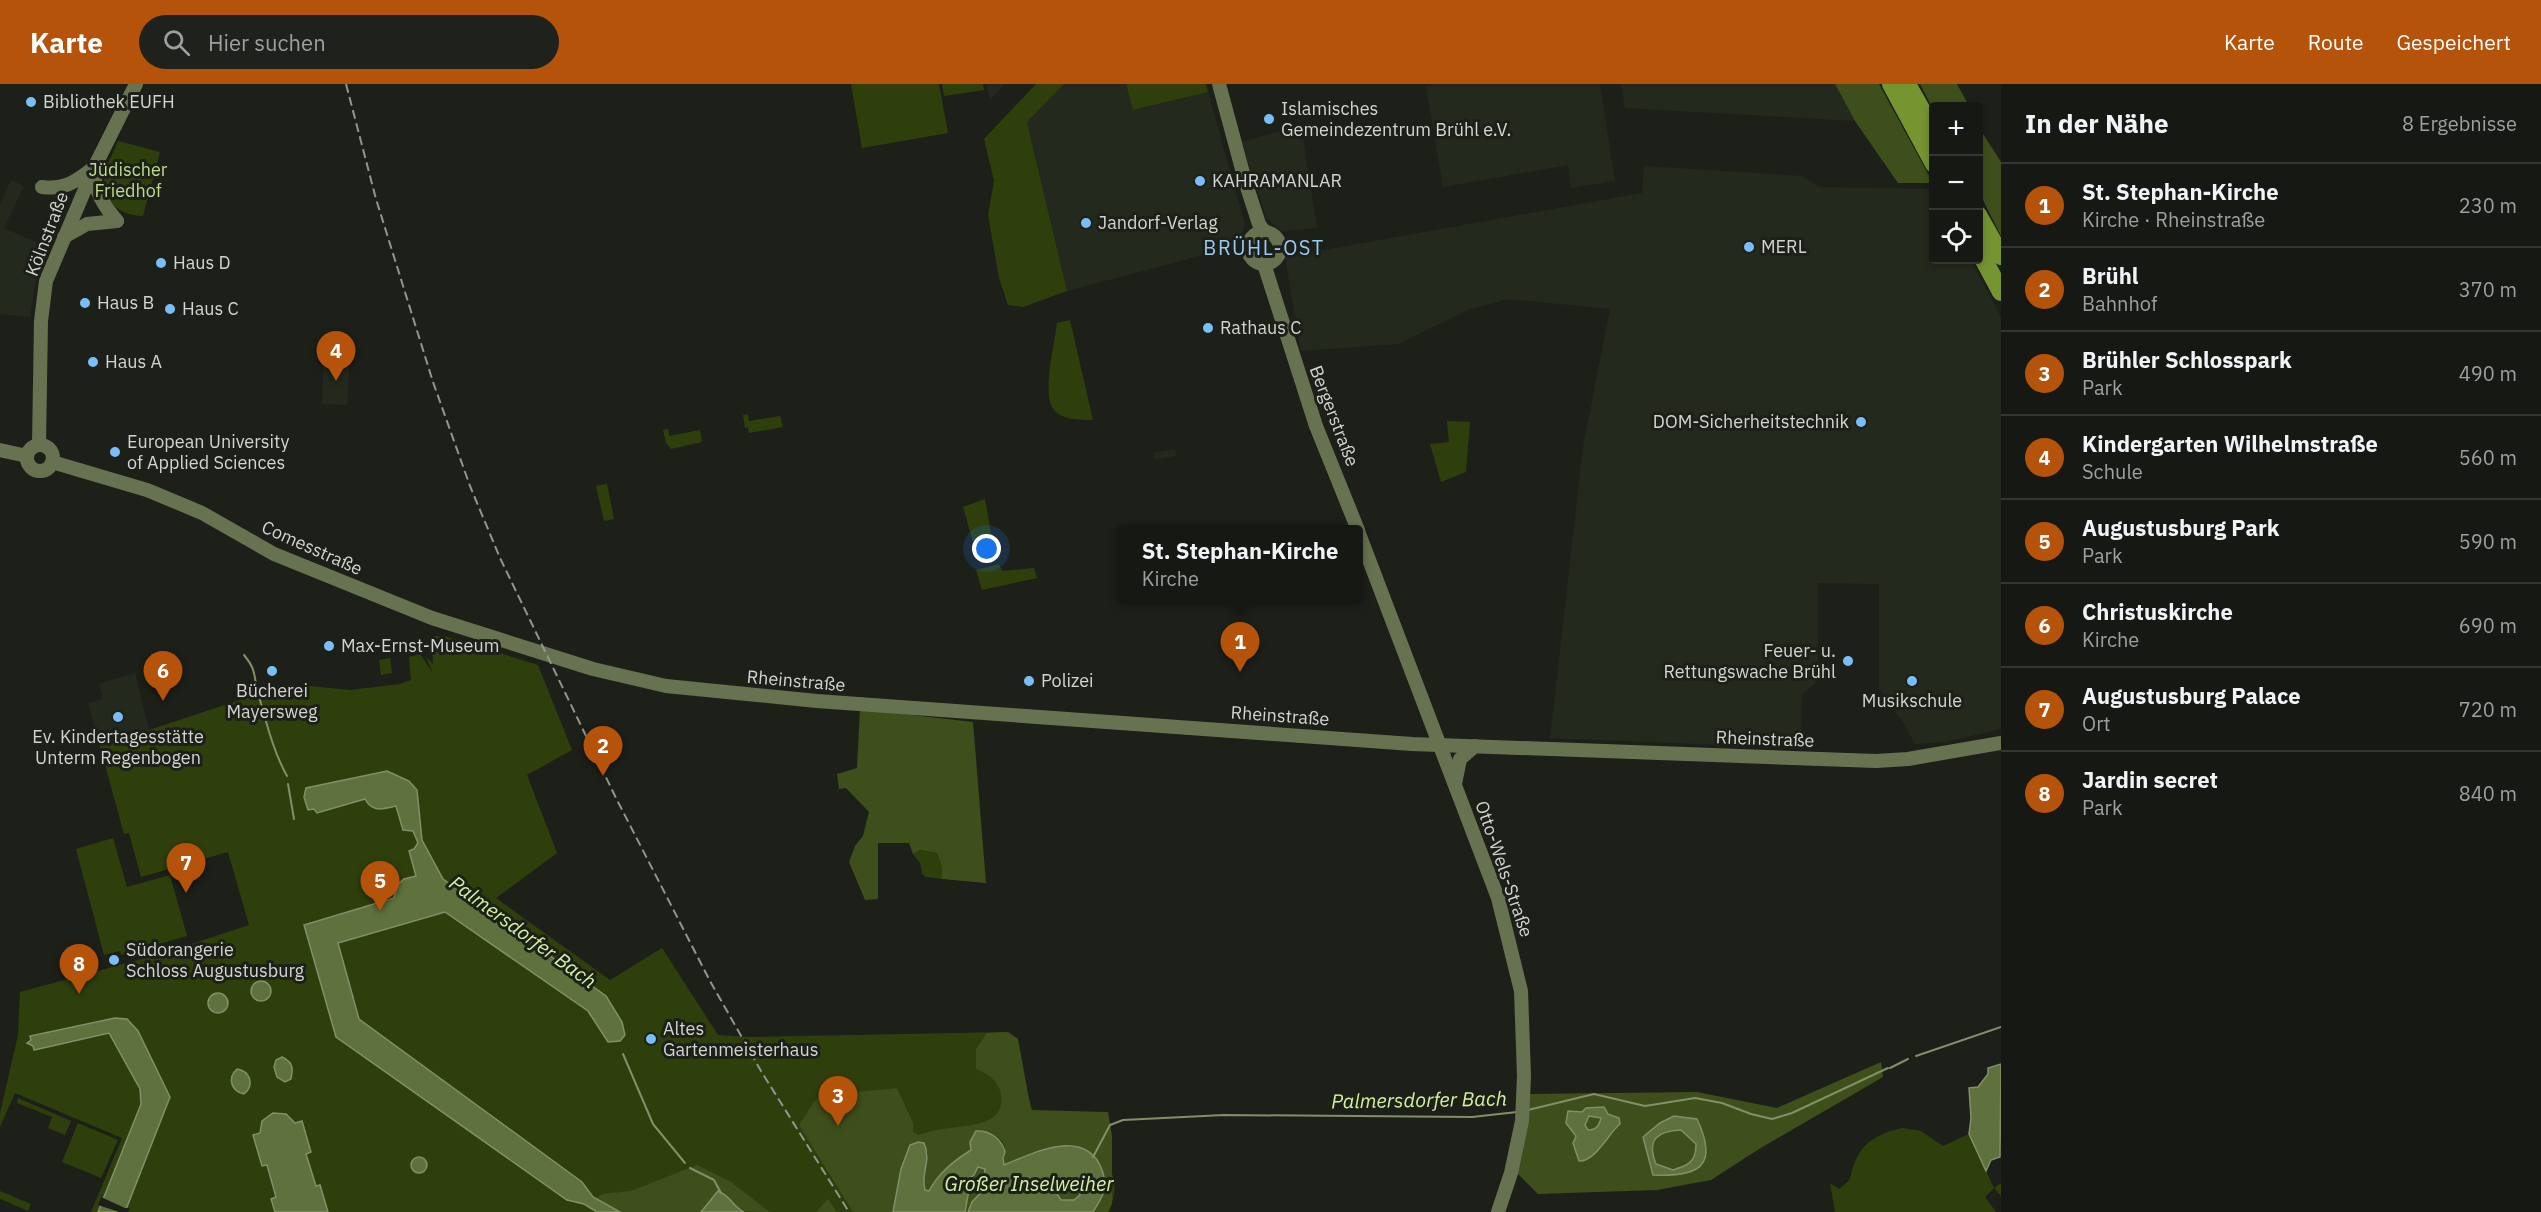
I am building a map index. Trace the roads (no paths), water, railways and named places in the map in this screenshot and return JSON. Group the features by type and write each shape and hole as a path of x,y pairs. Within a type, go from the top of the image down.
{"highway":[{"path":"1891,84 1930,156"},
{"path":"1907,84 1929,123"},
{"path":"1983,224 2001,256"},
{"path":"1983,258 2001,292"}],"main road":[{"name":"Kölnstraße","path":"39,445 41,321 44,291 64,237 94,168 136,84"},
{"name":"Bergerstraße","path":"1219,84 1258,234"},
{"path":"42,187 69,186 94,168"},
{"path":"64,237 87,224 117,221 106,209 99,196 94,179 94,168"},
{"name":"Bergerstraße","path":"1272,233 1280,244 1280,254 1269,262 1254,261 1248,253 1248,244 1258,234 1272,233"},
{"name":"Bergerstraße","path":"1269,262 1295,366 1316,426 1356,525"},
{"path":"39,445 50,450 52,462 48,469 37,471 30,467 27,456 32,447 39,445"},
{"path":"0,450 27,456"},
{"name":"Comesstraße","path":"52,462 147,490 202,513 274,554 295,563 432,618 560,659"},
{"name":"Bergerstraße","path":"1363,543 1440,744"},
{"name":"Rheinstraße","path":"560,659 634,680 693,690 817,701 1440,744 1876,761 1908,759 2001,744"},
{"name":"Otto-Wels-Straße","path":"1440,744 1498,898 1521,991 1524,1034 1522,1121 1511,1173 1498,1212"},
{"name":"Otto-Wels-Straße","path":"1455,786 1460,759 1474,746"}],"water":[{"path":"387,771 409,781 417,790 422,840 443,879 606,996 622,1022 625,1035 620,1041 608,1042 588,1011 445,912 338,943 359,1019 582,1182 593,1197 620,1212 597,1212 584,1204 567,1200 336,1037 304,925 394,898 397,885 404,879 416,876 409,851 414,849 418,843 413,831 403,830 396,806 374,808 365,799 317,813 314,809 308,810 304,797 306,788"},
{"path":"261,981 268,984 271,991 268,998 261,1001 254,998 251,991 254,984"},
{"path":"218,993 225,996 228,1003 225,1010 218,1013 211,1010 208,1003 211,996"},
{"path":"115,1018 127,1019 138,1031 170,1097 125,1212 98,1212 141,1104 140,1089 109,1033 34,1050 33,1046 27,1043 31,1040 30,1036"},
{"path":"282,1057 289,1061 292,1069 291,1079 285,1082 277,1077 274,1067 276,1060"},
{"path":"2001,1064 2000,1157 1991,1160 1986,1171 1969,1134 1971,1118 1969,1088 1978,1087 1988,1074 1988,1068"},
{"path":"237,1069 245,1072 250,1079 249,1087 244,1094 236,1090 232,1084 232,1076"},
{"path":"1604,1107 1608,1114 1619,1118 1620,1124 1596,1152 1585,1160 1579,1161 1573,1143 1576,1136 1566,1123 1568,1111 1582,1112 1586,1108","holes":["1589,1116 1601,1118 1597,1127 1588,1130 1585,1125"]},
{"path":"273,1113 286,1114 295,1123 302,1121 311,1152 306,1154 316,1186 320,1185 328,1212 275,1212 271,1199 276,1197 267,1165 262,1166 253,1135 260,1133 262,1121"},
{"path":"1674,1116 1697,1119 1706,1148 1705,1158 1701,1165 1683,1174 1653,1175 1643,1137 1660,1123","holes":["1681,1130 1696,1144 1693,1159 1683,1166 1673,1170 1656,1164 1652,1148 1656,1138 1660,1135"]},
{"name":"Großer Inselweiher","path":"976,1131 994,1136 1001,1143 1005,1152 1004,1165 1058,1146 1084,1149 1094,1157 1102,1170 1105,1183 1104,1192 1093,1212 968,1212 972,1202 992,1181 984,1178 985,1169 978,1167 974,1175 961,1184 969,1190 965,1212 893,1212 901,1169 910,1145 918,1142 924,1143 927,1156 924,1184 925,1190 929,1191 947,1168 971,1150 970,1142","holes":["1066,1180 1073,1180 1078,1185 1080,1195 1074,1200 1061,1200 1057,1194 1060,1184"]},
{"path":"416,1157 422,1157 427,1165 425,1171 416,1173 411,1168 411,1162"},
{"path":"718,1191 726,1196 744,1212 701,1212"}],"waterway":[{"name":"Palmersdorfer Bach","path":"244,655 253,669 270,736 287,776"},
{"name":"Palmersdorfer Bach","path":"288,784 294,819"},
{"name":"Palmersdorfer Bach","path":"1916,1056 2001,1027"},
{"name":"Palmersdorfer Bach","path":"623,1054 653,1124 685,1163"},
{"name":"Palmersdorfer Bach","path":"1890,1068 1908,1059"},
{"name":"Palmersdorfer Bach","path":"1528,1110 1594,1094 1645,1106 1695,1098 1722,1103 1772,1119 1792,1113 1888,1068"},
{"name":"Palmersdorfer Bach","path":"1093,1157 1110,1125 1123,1120 1224,1115 1472,1117 1517,1112"},
{"name":"Palmersdorfer Bach","path":"690,1168 714,1180 721,1193"}],"railway":[{"path":"346,84 376,199 433,382 470,486 500,558 616,798 710,981 761,1071 849,1212"}],"place":[{"name":"Bibliothek EUFH","path":"31,102"},
{"name":"Islamisches Gemeindezentrum Brühl e.V.","path":"1269,119"},
{"name":"KAHRAMANLAR","path":"1200,181"},
{"name":"Jandorf-Verlag","path":"1086,223"},
{"name":"MERL","path":"1749,247"},
{"name":"Haus D","path":"161,263"},
{"name":"Haus B","path":"85,303"},
{"name":"Haus C","path":"170,309"},
{"name":"Rathaus C","path":"1208,328"},
{"name":"Haus A","path":"93,362"},
{"name":"Kindergarten Wilhelmstraße","path":"336,381"},
{"name":"DOM-Sicherheitstechnik","path":"1861,422"},
{"name":"European University of Applied Sciences","path":"115,452"},
{"name":"Max-Ernst-Museum","path":"329,646"},
{"name":"Feuer- u. Rettungswache Brühl","path":"1848,661"},
{"name":"Bücherei Mayersweg","path":"272,671"},
{"name":"St. Stephan-Kirche","path":"1240,672"},
{"name":"Polizei","path":"1029,681"},
{"name":"Musikschule","path":"1912,681"},
{"name":"Christuskirche","path":"163,701"},
{"name":"Ev. Kindertagesstätte Unterm Regenbogen","path":"118,717"},
{"name":"Brühl","path":"603,776"},
{"name":"Augustusburg Palace","path":"186,893"},
{"name":"Augustusburg Park","path":"380,911"},
{"name":"Südorangerie Schloss Augustusburg","path":"114,960"},
{"name":"Jardin secret","path":"79,994"},
{"name":"Altes Gartenmeisterhaus","path":"651,1039"},
{"name":"Brühler Schlosspark","path":"838,1126"}],"district":[{"name":"BRÜHL-OST","path":"1264,248"}],"park label":[{"name":"Jüdischer Friedhof","path":"128,180"}]}
